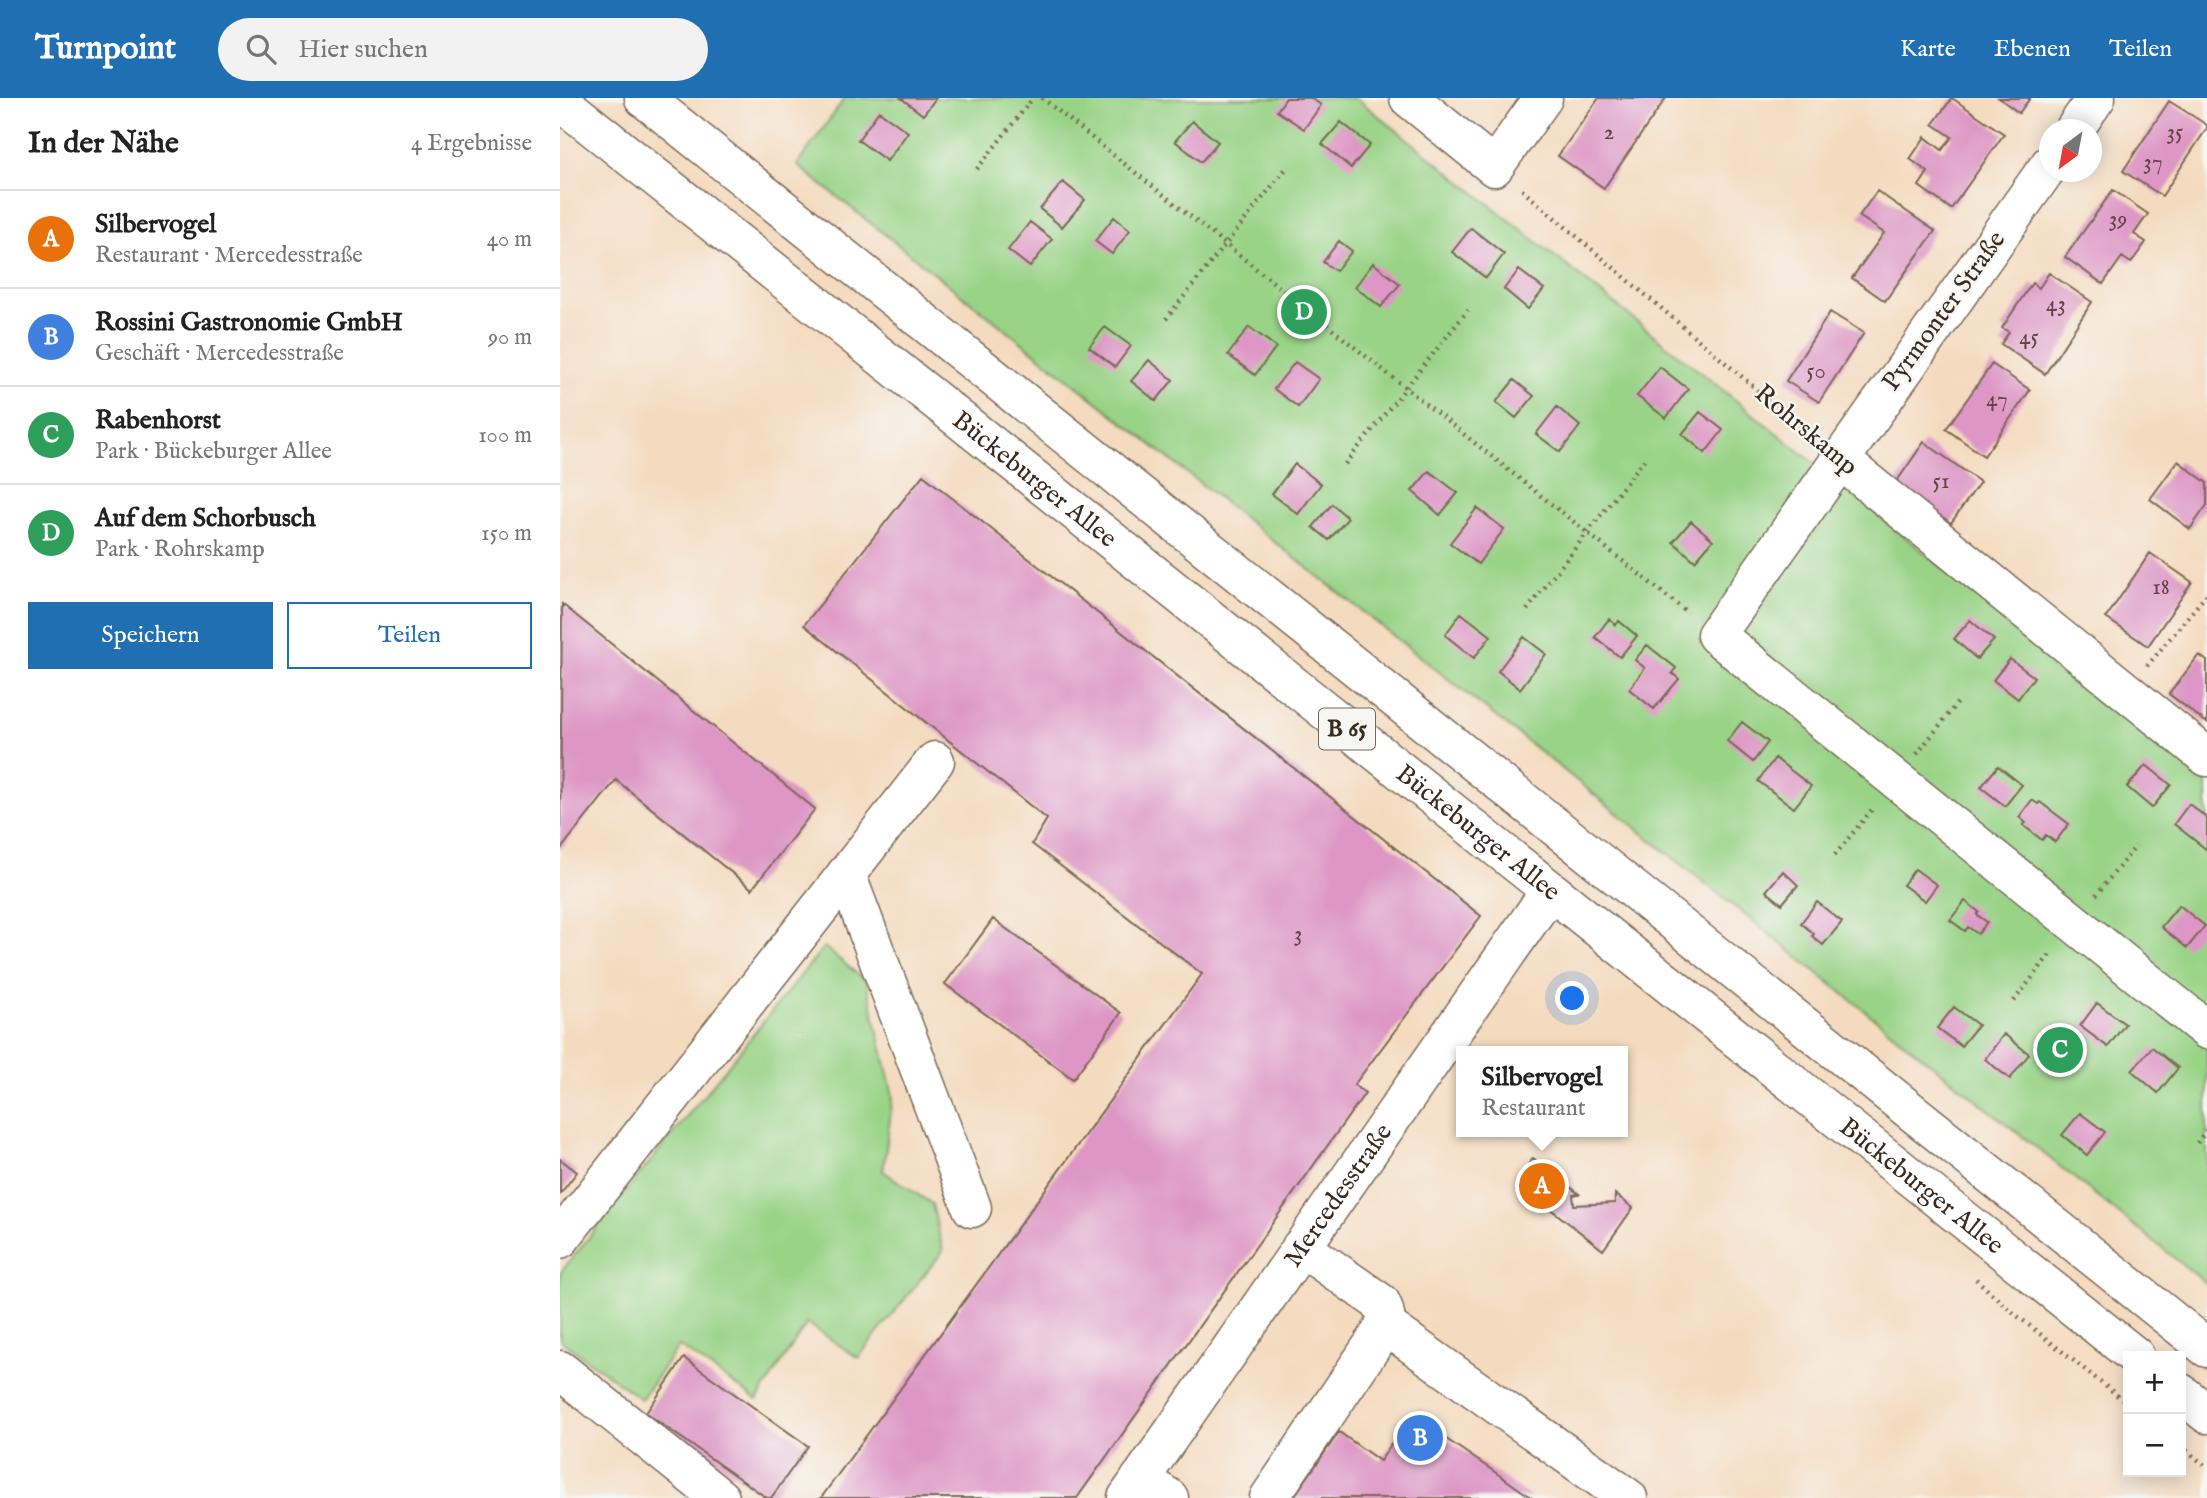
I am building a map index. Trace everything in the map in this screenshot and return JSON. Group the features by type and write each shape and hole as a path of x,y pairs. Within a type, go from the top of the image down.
{"main road":[{"name":"Bückeburger Allee","path":"644,98 2207,1348"},
{"path":"1409,98 1494,167 1543,98"},
{"path":"2082,119 2096,98"},
{"name":"Bückeburger Allee","path":"560,101 2129,1351"},
{"name":"Pyrmonter Straße","path":"1716,635 2039,177"},
{"name":"Rohrskamp","path":"1839,459 2207,757"},
{"path":"1716,635 2207,1030"},
{"path":"560,1239 935,761"},
{"path":"846,874 972,1208"},
{"name":"Mercedesstraße","path":"1145,1492 1301,1247 1550,891"},
{"path":"1269,1498 1385,1325 1386,1314 1381,1303 1301,1247"},
{"path":"1385,1325 1628,1498"},
{"path":"560,1370 720,1498"},
{"path":"2186,1397 2207,1414"}],"path":[{"path":"977,169 1033,98"},
{"path":"1042,98 1716,635"},
{"path":"1166,319 1288,166"},
{"name":"Rohrskamp","path":"1494,167 1839,459"},
{"path":"1345,464 1468,310"},
{"path":"1527,610 1647,456"},
{"path":"2126,692 2207,594"},
{"path":"2196,1143 2207,1129"},
{"path":"2186,1450 2207,1467"}],"green space":[{"path":"845,98 1356,98 1808,458 2207,783 2207,1284 1571,776 797,165"},
{"path":"824,947 866,981 893,1096 883,1171 932,1204 943,1251 858,1358 807,1323 757,1400 679,1346 641,1399 560,1340 560,1273"}],"building":[{"path":"901,98 936,98 923,115"},
{"path":"1286,98 1311,98 1321,105 1304,129 1277,111"},
{"path":"1599,98 1666,98 1604,188 1558,156"},
{"path":"1952,98 2004,134 1951,209 1919,186 1928,172 1910,159 1925,137 1942,150 1952,137 1933,124"},
{"path":"1999,98 2030,98 2019,113"},
{"path":"2169,101 2207,125 2207,128 2162,196 2123,171"},
{"path":"879,111 908,132 887,161 858,140"},
{"path":"1192,121 1218,142 1201,162 1175,141"},
{"path":"1341,122 1370,145 1351,168 1322,144"},
{"path":"1063,182 1085,200 1062,227 1040,209"},
{"path":"2113,190 2148,214 2134,234 2146,242 2131,263 2122,257 2103,284 2065,257"},
{"path":"1877,191 1935,231 1885,301 1852,278 1884,233 1859,216"},
{"path":"1114,217 1130,230 1112,254 1095,241"},
{"path":"1030,222 1052,239 1030,267 1008,250"},
{"path":"1471,228 1504,254 1486,278 1452,252"},
{"path":"1339,241 1352,251 1336,271 1323,262"},
{"path":"1373,263 1400,284 1381,307 1355,287"},
{"path":"1519,270 1544,289 1528,309 1504,289"},
{"path":"2049,273 2092,302 2045,374 2001,344 2009,332 2002,328 2032,283 2039,288"},
{"path":"1830,312 1864,333 1819,402 1786,381"},
{"path":"1105,327 1131,346 1115,367 1089,347"},
{"path":"1249,327 1276,347 1255,375 1228,355"},
{"path":"1149,360 1173,380 1156,401 1131,381"},
{"path":"1295,362 1319,379 1298,407 1274,389"},
{"path":"1992,364 2030,390 1984,456 1946,429"},
{"path":"1660,367 1688,389 1666,418 1637,396"},
{"path":"1514,380 1534,396 1516,418 1496,402"},
{"path":"1557,407 1580,426 1560,452 1536,434"},
{"path":"1700,412 1723,430 1705,453 1682,434"},
{"path":"1924,442 1980,482 1951,523 1895,484"},
{"path":"2178,461 2207,483 2207,505 2190,529 2150,499"},
{"path":"1295,464 1321,484 1298,514 1272,494"},
{"path":"1429,471 1458,493 1440,515 1412,491"},
{"path":"923,475 1481,916 1354,1085 1365,1093 1077,1498 821,1498 1202,974 1032,844 1047,819 804,625"},
{"path":"1332,504 1348,518 1329,540 1313,527"},
{"path":"1477,508 1504,529 1478,564 1450,543"},
{"path":"1691,521 1713,540 1695,561 1673,542"},
{"path":"2150,553 2192,582 2148,646 2106,618"},
{"path":"562,604 815,809 752,889 616,780 560,850"},
{"path":"1461,613 1491,636 1474,658 1445,635"},
{"path":"1609,619 1616,625 1619,621 1637,636 1620,657 1595,637"},
{"path":"1970,620 1994,640 1977,659 1954,639"},
{"path":"1524,637 1546,654 1520,689 1498,671"},
{"path":"1647,645 1676,668 1672,673 1679,679 1654,709 1629,689 1645,668 1635,660"},
{"path":"2199,655 2207,661 2207,723 2169,694"},
{"path":"2010,659 2034,677 2018,699 1993,680"},
{"path":"1742,722 1768,742 1753,762 1727,741"},
{"path":"1775,758 1811,786 1794,808 1758,781"},
{"path":"2146,765 2171,785 2152,808 2127,787"},
{"path":"1998,766 2022,785 2005,806 1981,787"},
{"path":"2032,800 2038,804 2040,802 2069,824 2055,842 2046,835 2042,840 2023,825 2026,823 2019,817"},
{"path":"2189,804 2207,818 2207,850 2174,824"},
{"path":"1915,869 1937,885 1925,901 1903,885"},
{"path":"1783,871 1798,885 1782,904 1766,891"},
{"path":"1965,901 1987,922 1978,934 1968,927 1965,931 1950,920"},
{"path":"1817,902 1842,922 1823,945 1801,923"},
{"path":"2179,905 2205,926 2187,948 2161,927"},
{"path":"993,919 1121,1013 1073,1079 945,984"},
{"path":"2097,1003 2125,1024 2108,1047 2080,1026"},
{"path":"1954,1007 1978,1025 1961,1046 1937,1028"},
{"path":"2004,1034 2029,1054 2010,1079 1985,1059"},
{"path":"2152,1047 2178,1068 2158,1093 2132,1071"},
{"path":"2080,1113 2105,1132 2087,1155 2062,1135"},
{"path":"1533,1158 1579,1194 1573,1195 1574,1205 1615,1203 1615,1194 1633,1208 1603,1250 1516,1182"},
{"path":"560,1159 577,1172 560,1194"},
{"path":"684,1358 808,1446 771,1498 767,1498 646,1413"},
{"path":"1411,1415 1532,1498 1293,1498 1339,1432 1380,1461"}],"place":[{"name":"Auf dem Schorbusch","path":"1304,312"},
{"name":"Rabenhorst","path":"2060,1050"},
{"name":"Silbervogel","path":"1542,1186"},
{"name":"Rossini Gastronomie GmbH","path":"1420,1438"}]}
